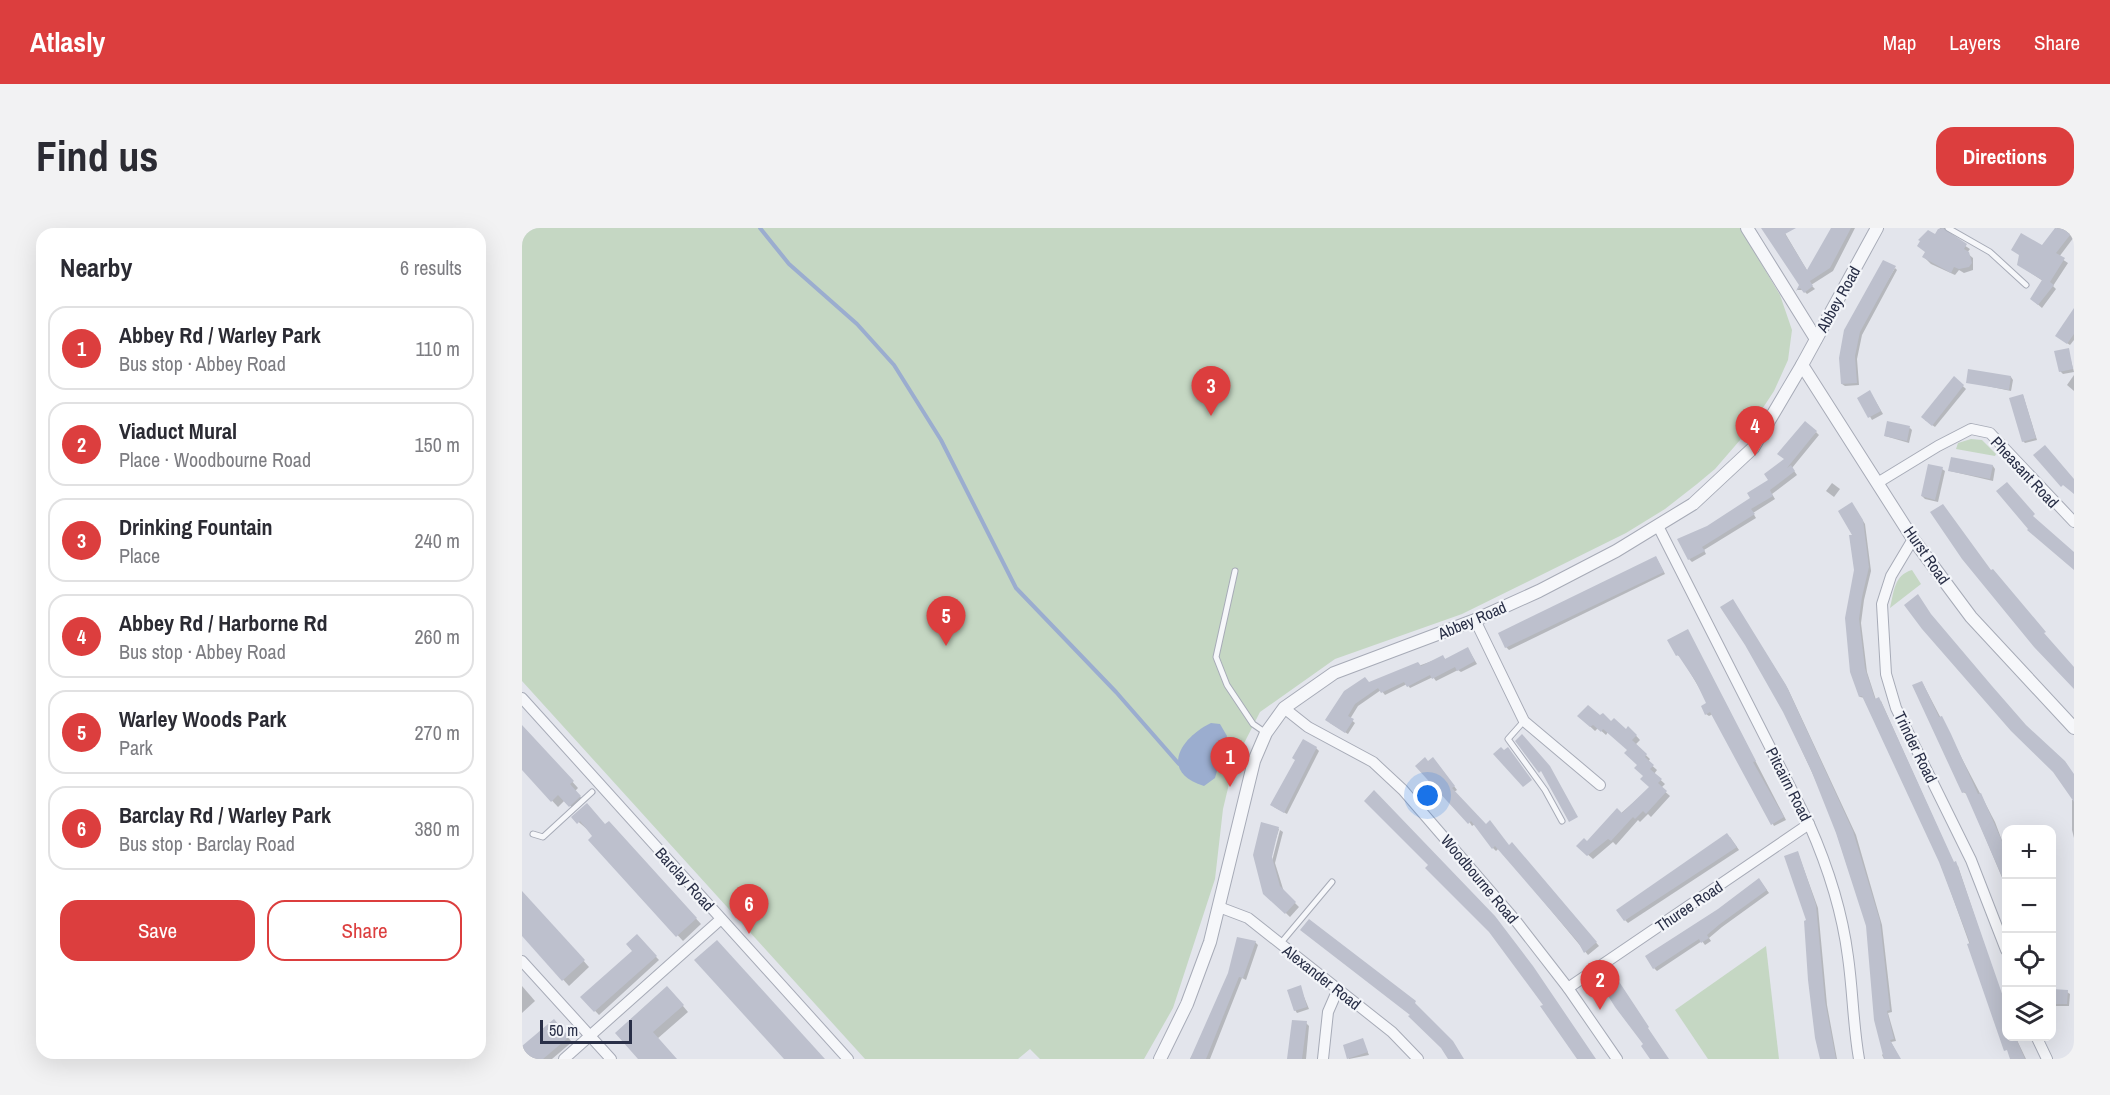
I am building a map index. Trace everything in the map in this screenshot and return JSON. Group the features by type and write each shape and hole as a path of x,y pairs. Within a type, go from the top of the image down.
{"street":[{"path":"1747,228 1816,339"},
{"name":"Abbey Road","path":"1160,1059 1187,1004 1210,942 1245,790 1266,733 1284,708 1334,674 1475,620 1539,591 1659,528 1694,504 1753,448 1802,365 1877,228"},
{"name":"Hurst Road","path":"1802,365 1879,482 1913,539 1971,617 2074,728"},
{"name":"Pheasant Road","path":"1879,482 1971,429 1990,433 2074,522"},
{"name":"Pitcairn Road","path":"1659,528 1809,824 1838,901 1848,958 1852,1023 1860,1059"},
{"name":"Trinder Road","path":"1913,539 1892,576 1882,604 1886,674 1896,708 1971,860 2002,938"},
{"path":"1475,620 1524,721 1600,785"},
{"name":"Barclay Road","path":"522,698 848,1059"},
{"name":"Woodbourne Road","path":"1284,708 1308,727 1373,762 1403,790 1516,921 1568,988 1617,1059"},
{"name":"Thuree Road","path":"1568,988 1809,824"},
{"name":"Alexander Road","path":"1219,907 1238,912 1280,944 1392,1032 1418,1059"},
{"path":"564,1059 721,919"},
{"path":"522,961 611,1059"},
{"path":"1323,1059 1328,1012 1338,990"},
{"path":"2038,1041 2046,1059"}],"lane":[{"path":"1948,228 1990,252 2026,285"},
{"path":"1235,571 1216,657 1227,685 1253,724 1266,733"},
{"path":"1524,721 1508,739 1545,789 1562,821"},
{"path":"533,834 543,837 592,792"},
{"path":"1280,944 1332,882"}],"green space":[{"path":"522,228 1740,228 1780,295 1792,330 1788,360 1774,391 1747,432 1715,469 1665,509 1626,533 1462,614 1335,659 1260,712 1234,763 1223,809 1215,879 1173,1008 1144,1059 1040,1059 1030,1049 1018,1059 865,1059 522,681"},
{"path":"1971,439 1982,440 1996,454 1995,456 1956,449 1958,443"},
{"path":"1912,570 1921,584 1890,608 1898,580 1906,572"},
{"path":"1766,946 1779,1059 1708,1059 1675,1010"}],"water":[{"path":"1211,723 1220,724 1227,736 1215,778 1204,786 1190,780 1182,772 1178,764 1179,755 1190,737"}],"building":[{"path":"1761,228 1796,228 1785,234 1807,270 1831,228 1851,228 1830,268 1810,281 1813,286 1804,293 1800,288 1796,291 1799,285"},
{"path":"1943,228 1967,244 1964,249 1969,252 1972,263 1969,267 1959,269 1954,267 1951,273 1922,257 1925,252 1917,246 1920,241 1918,240 1928,230 1935,234 1938,229"},
{"path":"2055,228 2074,230 2056,253 2065,258 2050,282 2054,285 2038,305 2030,299 2042,280 2017,265 2019,255 2011,250 2021,233 2042,245"},
{"path":"1883,260 1896,266 1860,332 1855,356 1857,383 1841,384 1839,358 1844,330"},
{"path":"2074,308 2074,334 2067,344 2055,336"},
{"path":"2069,348 2073,369 2059,372 2054,351"},
{"path":"1968,369 2011,376 2009,390 1966,383"},
{"path":"1954,376 1964,385 1932,426 1921,417"},
{"path":"1870,390 1881,411 1868,418 1857,398"},
{"path":"2023,394 2036,438 2022,442 2009,398"},
{"path":"1805,421 1817,431 1787,468 1791,465 1795,471 1770,490 1773,496 1751,509 1755,514 1702,547 1705,551 1688,560 1677,539 1707,526 1750,498 1747,493 1768,480 1764,474 1784,459 1777,454"},
{"path":"1887,421 1910,426 1907,441 1884,436"},
{"path":"2045,445 2074,479 2074,494 2063,485 2061,487 2033,455"},
{"path":"1951,457 1993,465 1990,479 1948,471"},
{"path":"1928,464 1943,467 1935,500 1921,496"},
{"path":"2007,482 2035,514 2033,516 2074,552 2074,570 2027,530 1996,491"},
{"path":"1852,502 1863,520 1869,567 1859,619 1865,668 1875,699 1879,697 1954,862 1956,861 2002,994 2002,1041 2017,1041 2025,1059 2010,1059 2007,1050 2004,1051 1967,944 1970,943 1939,862 1862,696 1859,697 1850,672 1845,618 1854,570 1849,535 1852,535 1838,511"},
{"path":"1943,504 1991,570 1993,569 2074,667 2074,689 2034,647 1962,559 1930,512"},
{"path":"1656,556 1664,572 1505,648 1498,633"},
{"path":"1918,594 1931,614 2026,725 2065,761 2074,774 2074,802 2053,772 2011,731 1922,629 1904,605"},
{"path":"1733,599 1786,685 1853,831 1880,921 1890,1010 1887,1011 1894,1039 1890,1040 1901,1059 1884,1059 1874,1020 1866,926 1836,833 1811,770 1783,712 1745,645 1720,607"},
{"path":"1688,629 1756,761 1753,762 1784,817 1771,825 1710,712 1705,715 1701,706 1706,703 1696,682 1667,640"},
{"path":"1468,647 1475,661 1457,671 1455,667 1432,679 1430,675 1407,687 1404,682 1381,693 1378,688 1355,704 1348,716 1354,719 1345,733 1325,720 1344,691 1365,677 1369,682 1418,662 1421,666 1443,655 1445,659"},
{"path":"1922,681 1939,717 1942,716 1951,734 1978,794 1981,793 2002,841 2002,877 1965,792 1962,793 1912,685"},
{"path":"1588,705 1600,715 1603,713 1611,721 1614,718 1626,729 1628,726 1637,735 1632,740 1647,754 1645,757 1654,765 1650,769 1662,779 1658,783 1667,791 1646,814 1643,811 1635,819 1633,817 1611,841 1608,839 1587,856 1576,846 1584,838 1587,841 1617,808 1622,813 1649,787 1640,779 1643,776 1634,768 1637,765 1624,753 1627,750 1603,729 1601,732 1593,725 1590,727 1577,716"},
{"path":"522,725 574,781 570,784 581,796 569,807 558,795 551,802 522,770"},
{"path":"1522,734 1550,766 1578,817 1569,822 1541,771 1539,773 1515,741"},
{"path":"1303,739 1317,747 1284,813 1270,805 1295,760 1292,758"},
{"path":"1501,747 1504,750 1508,747 1532,780 1523,787 1493,754"},
{"path":"1425,757 1428,761 1433,757 1455,786 1452,788 1486,824 1490,820 1509,845 1512,842 1597,942 1584,953 1578,942 1495,846 1492,849 1471,821 1468,824 1415,766"},
{"path":"1374,790 1495,916 1533,966 1596,1059 1577,1059 1540,1006 1543,1005 1489,932 1425,868 1428,865 1364,801"},
{"path":"587,803 605,824 609,821 697,918 676,937 588,840 592,836 580,821 577,824 571,817"},
{"path":"1261,822 1279,827 1272,857 1280,886 1296,902 1285,914 1263,894 1253,855"},
{"path":"1727,833 1737,847 1624,921 1616,910"},
{"path":"1798,851 1816,905 1825,1001 1836,1059 1820,1059 1815,1038 1808,980 1804,921 1806,920 1784,856"},
{"path":"1759,878 1767,890 1720,924 1707,935 1709,938 1701,943 1699,939 1653,969 1645,956 1718,909"},
{"path":"522,891 585,960 562,981 522,936"},
{"path":"1309,919 1416,1001 1415,1003 1453,1041 1464,1059 1448,1059 1441,1048 1408,1016 1410,1015 1300,930"},
{"path":"637,934 657,956 594,1012 580,997 632,951 626,944"},
{"path":"1237,937 1256,941 1243,978 1239,977 1206,1059 1190,1059 1228,973"},
{"path":"717,940 825,1059 784,1059 694,960"},
{"path":"1616,977 1669,1059 1650,1059 1641,1046 1643,1044 1615,1007 1602,986"},
{"path":"1301,985 1307,1007 1294,1011 1287,990"},
{"path":"667,986 684,1005 653,1032 677,1059 638,1059 615,1033"},
{"path":"2056,989 2068,990 2067,1004 2056,1004"},
{"path":"554,1019 569,1037 543,1059 522,1059 522,1046"},
{"path":"1292,1020 1307,1021 1302,1059 1287,1059"},
{"path":"1363,1038 1368,1052 1347,1059 1343,1045"}],"waterway":[{"path":"760,228 789,264 857,324 894,365 941,440 1016,588 1116,692 1179,764"}],"place":[{"name":"Drinking Fountain","path":"1211,416"},
{"name":"Abbey Rd / Harborne Rd","path":"1755,456"},
{"name":"Warley Woods Park","path":"946,646"},
{"name":"Abbey Rd / Warley Park","path":"1230,787"},
{"name":"Barclay Rd / Warley Park","path":"749,934"},
{"name":"Viaduct Mural","path":"1600,1010"}]}
